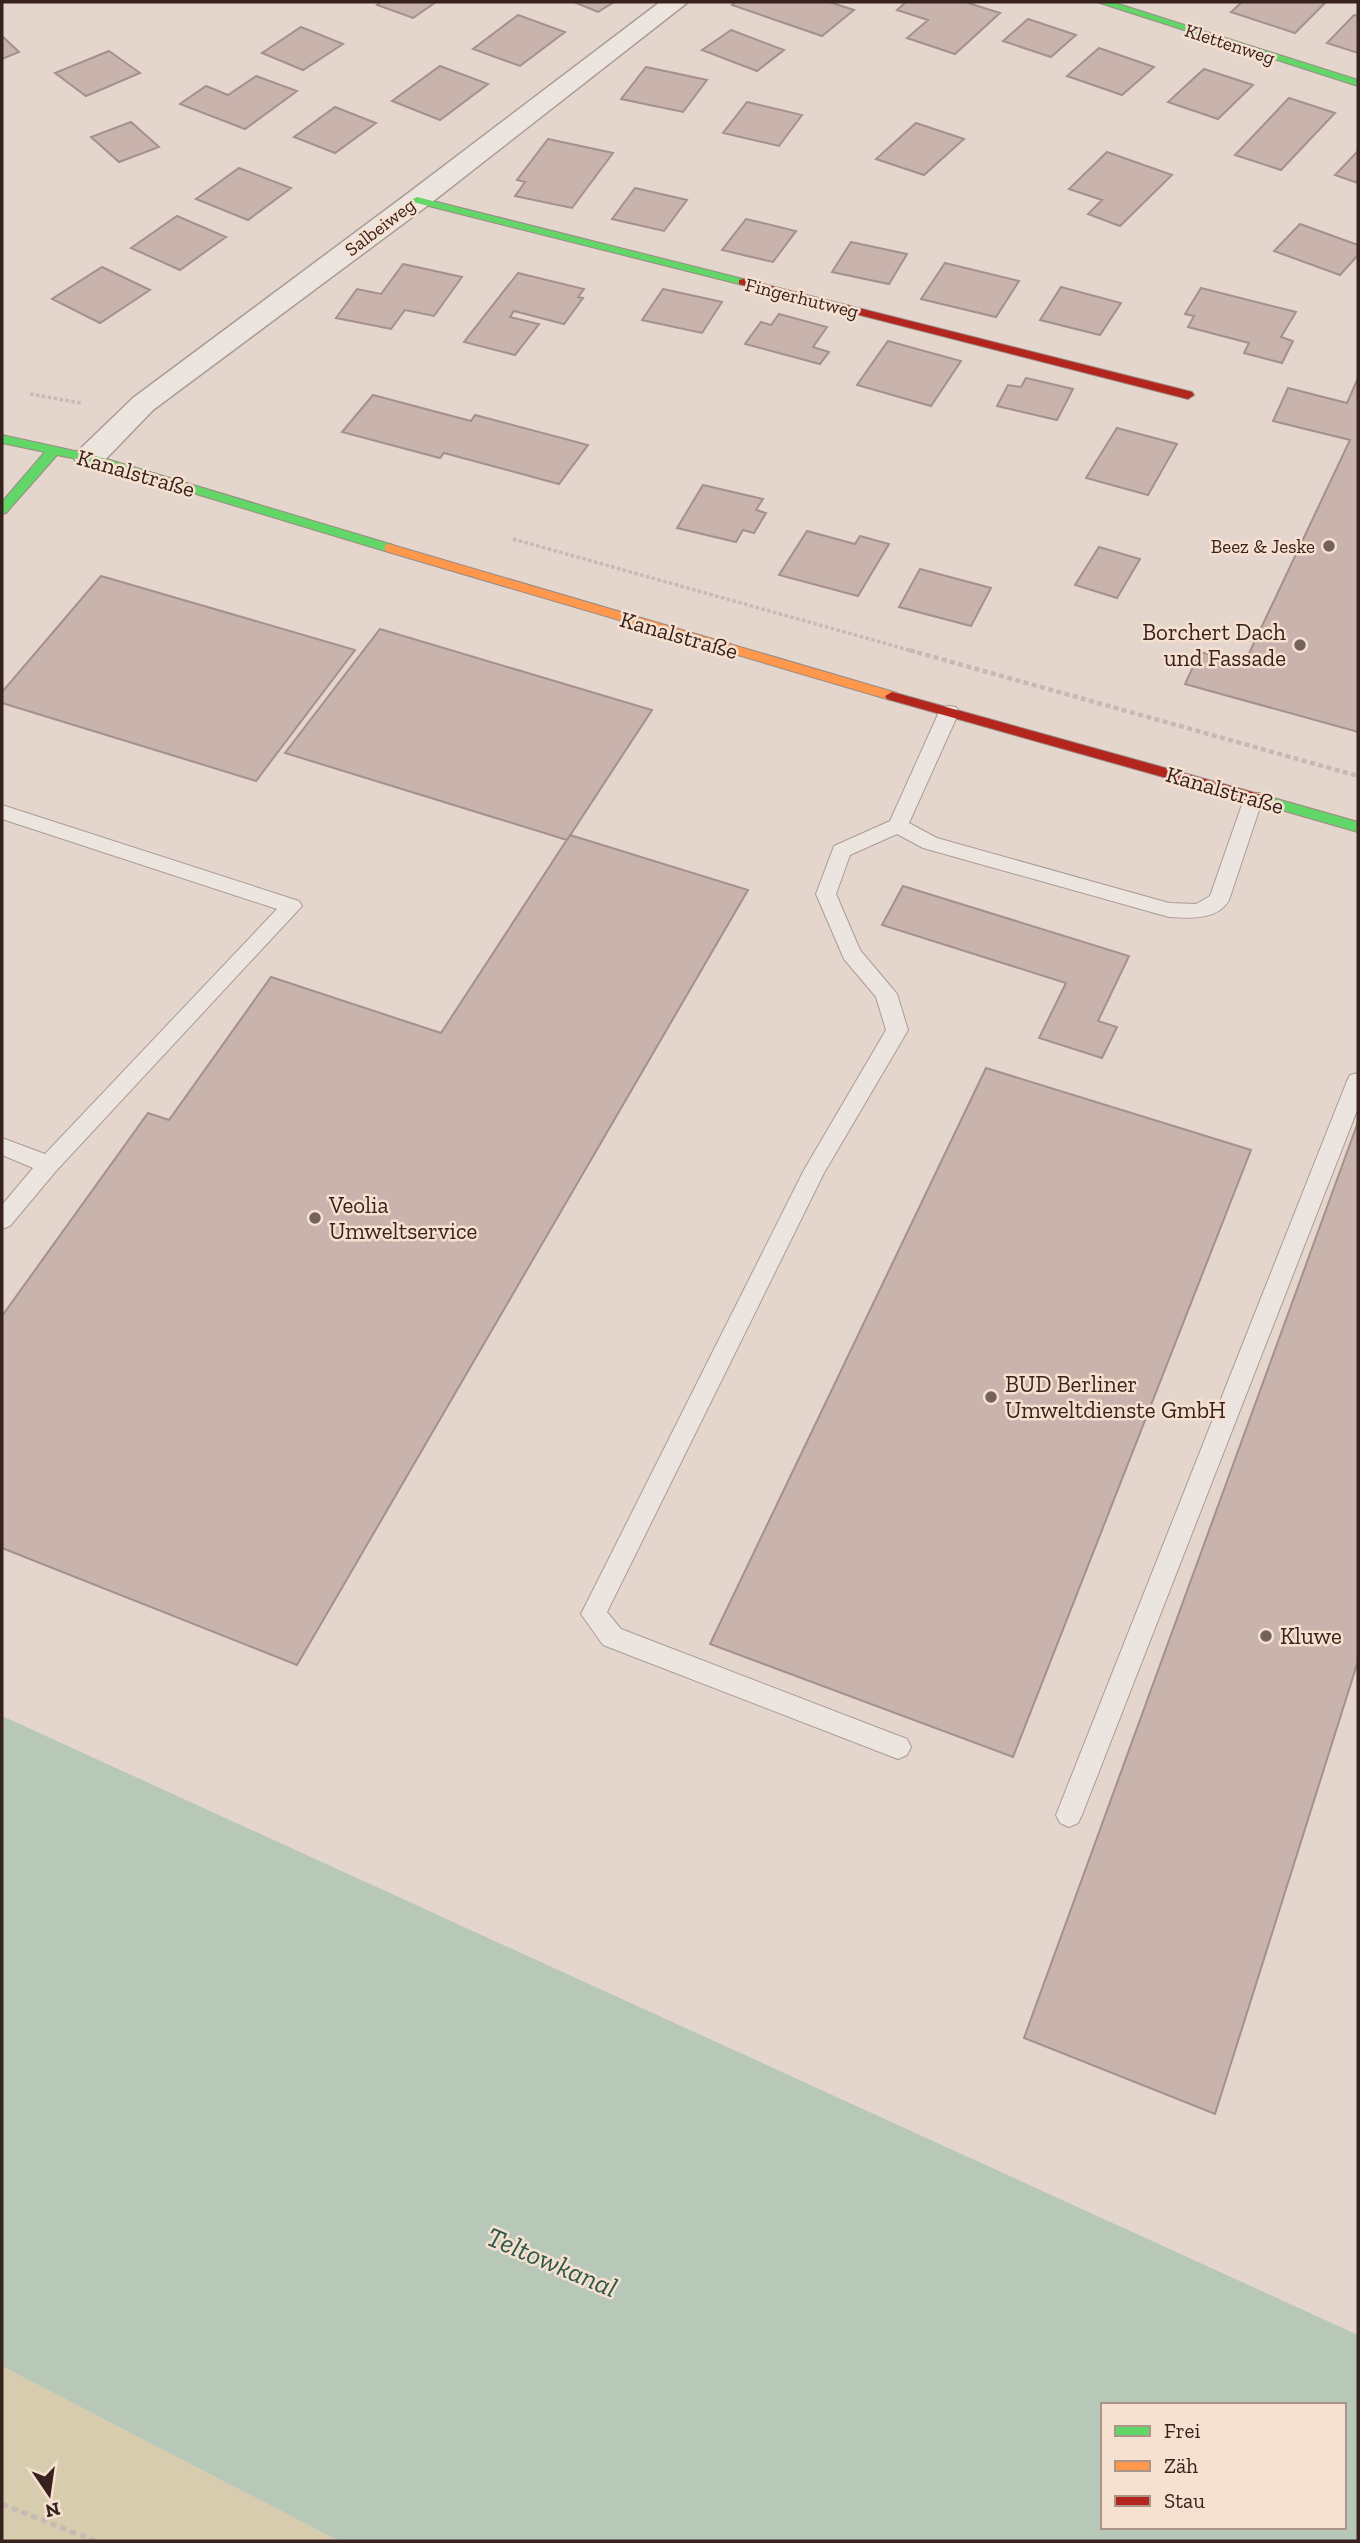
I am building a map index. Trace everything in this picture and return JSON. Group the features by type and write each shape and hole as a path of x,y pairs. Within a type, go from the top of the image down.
{"street":[{"name":"Salbeiweg","path":"89,458 143,404 676,2"},
{"name":"Klettenweg","path":"1102,2 1358,83"},
{"name":"Fingerhutweg","path":"416,200 1188,395"},
{"name":"Kanalstraße","path":"2,439 89,458 702,642 1358,827"},
{"path":"2,510 54,450"}],"lane":[{"path":"898,1747 612,1637 593,1614 815,1170 897,1030 886,994 851,954 826,894 841,850 898,827 948,712"},
{"path":"898,827 930,844 1169,910 1199,911 1219,900 1253,797"},
{"path":"2,812 292,905 48,1164 2,1220"},
{"path":"1069,1815 1358,1081"},
{"path":"2,1146 48,1164"}],"path":[{"path":"30,394 84,404"},
{"path":"512,539 1358,776"},
{"path":"2,2504 95,2541"}],"shaded area":[{"path":"2,2366 339,2541 2,2541"}],"water":[{"name":"Teltowkanal","path":"2,1716 1358,2335 1358,2541 339,2541 2,2366"}],"building":[{"path":"381,2 436,2 413,18 377,5"},
{"path":"574,2 614,2 598,12"},
{"path":"736,2 829,2 854,10 822,36 732,5"},
{"path":"906,2 965,2 1000,13 955,54 907,38 928,20 897,10"},
{"path":"1242,2 1326,2 1295,33 1231,12"},
{"path":"518,15 565,32 520,66 473,49"},
{"path":"1354,15 1358,16 1358,53 1327,43"},
{"path":"1028,19 1076,35 1051,57 1003,41"},
{"path":"301,27 343,44 303,70 262,53"},
{"path":"731,30 784,50 757,71 702,50"},
{"path":"2,36 19,52 2,59"},
{"path":"1099,48 1154,67 1122,95 1067,76"},
{"path":"109,51 140,73 86,96 55,73"},
{"path":"440,66 488,84 440,120 392,101"},
{"path":"646,67 707,80 683,112 621,99"},
{"path":"1204,69 1253,85 1218,119 1168,102"},
{"path":"256,76 297,91 245,129 180,104 206,86 228,95"},
{"path":"1289,98 1335,113 1281,170 1235,155"},
{"path":"747,102 802,115 779,146 723,133"},
{"path":"335,107 376,123 335,153 294,137"},
{"path":"131,122 159,147 119,162 91,137"},
{"path":"916,123 964,139 924,175 876,159"},
{"path":"548,139 613,153 572,208 515,196 525,182 517,180"},
{"path":"1358,151 1358,183 1335,175"},
{"path":"1107,152 1172,175 1120,226 1088,214 1102,200 1069,189"},
{"path":"239,168 291,188 248,220 196,199"},
{"path":"635,188 687,200 664,231 612,219"},
{"path":"177,216 226,237 180,270 131,248"},
{"path":"746,219 796,231 773,262 722,250"},
{"path":"1300,224 1358,245 1358,255 1340,275 1274,251"},
{"path":"851,242 907,254 889,284 832,272"},
{"path":"945,263 1019,281 996,317 921,299"},
{"path":"403,264 462,277 434,316 405,310 391,329 336,318 357,289 381,294"},
{"path":"102,267 150,290 100,323 52,299"},
{"path":"518,273 584,289 578,297 583,298 564,324 514,311 510,317 539,324 515,355 464,342"},
{"path":"1061,287 1121,303 1100,335 1040,320"},
{"path":"1201,288 1296,312 1281,337 1293,341 1282,363 1244,353 1249,343 1188,327 1194,316 1185,314"},
{"path":"663,289 722,302 702,333 642,320"},
{"path":"779,314 827,327 813,347 829,352 820,364 745,344 761,322 771,325"},
{"path":"888,341 961,361 931,406 857,385"},
{"path":"1026,378 1073,389 1057,420 997,406 1008,385 1021,387"},
{"name":"Beez & Jeske","path":"1358,378 1358,732 1185,684 1200,652 1244,664 1350,440 1273,421 1288,388 1347,403"},
{"path":"373,395 471,421 475,415 588,445 559,484 444,453 440,458 342,432"},
{"path":"1117,428 1177,444 1148,495 1086,478"},
{"path":"703,485 763,499 756,510 766,513 754,533 743,530 736,542 677,528"},
{"path":"807,531 855,544 860,536 889,544 858,596 779,575"},
{"path":"1099,547 1140,559 1117,598 1075,585"},
{"path":"920,569 991,588 971,626 899,607"},
{"path":"101,576 355,650 256,781 2,703 2,692"},
{"path":"380,629 652,710 567,840 285,753"},
{"name":"Veolia Umweltservice","path":"570,835 748,890 297,1665 2,1548 2,1316 148,1113 169,1120 271,977 441,1033"},
{"path":"903,886 1129,956 1098,1021 1117,1027 1102,1058 1039,1038 1066,983 882,925"},
{"name":"BUD Berliner Umweltdienste GmbH","path":"986,1068 1251,1150 1013,1757 710,1644"},
{"name":"Kluwe","path":"1358,1122 1358,1661 1215,2114 1024,2038"}],"traffic: fast":[{"path":"1102,2 1358,83"},
{"path":"417,200 743,282"},
{"path":"2,439 89,458 389,548"},
{"path":"2,510 54,450"},
{"path":"1266,801 1358,827"}],"traffic: slow":[{"path":"389,548 892,696"}],"traffic: jam":[{"path":"743,282 1188,395"},
{"path":"892,696 1266,801"}],"place":[{"name":"Beez & Jeske","path":"1329,546"},
{"name":"Borchert Dach und Fassade","path":"1300,645"},
{"name":"Veolia Umweltservice","path":"315,1218"},
{"name":"BUD Berliner Umweltdienste GmbH","path":"991,1397"},
{"name":"Kluwe","path":"1266,1636"}]}
